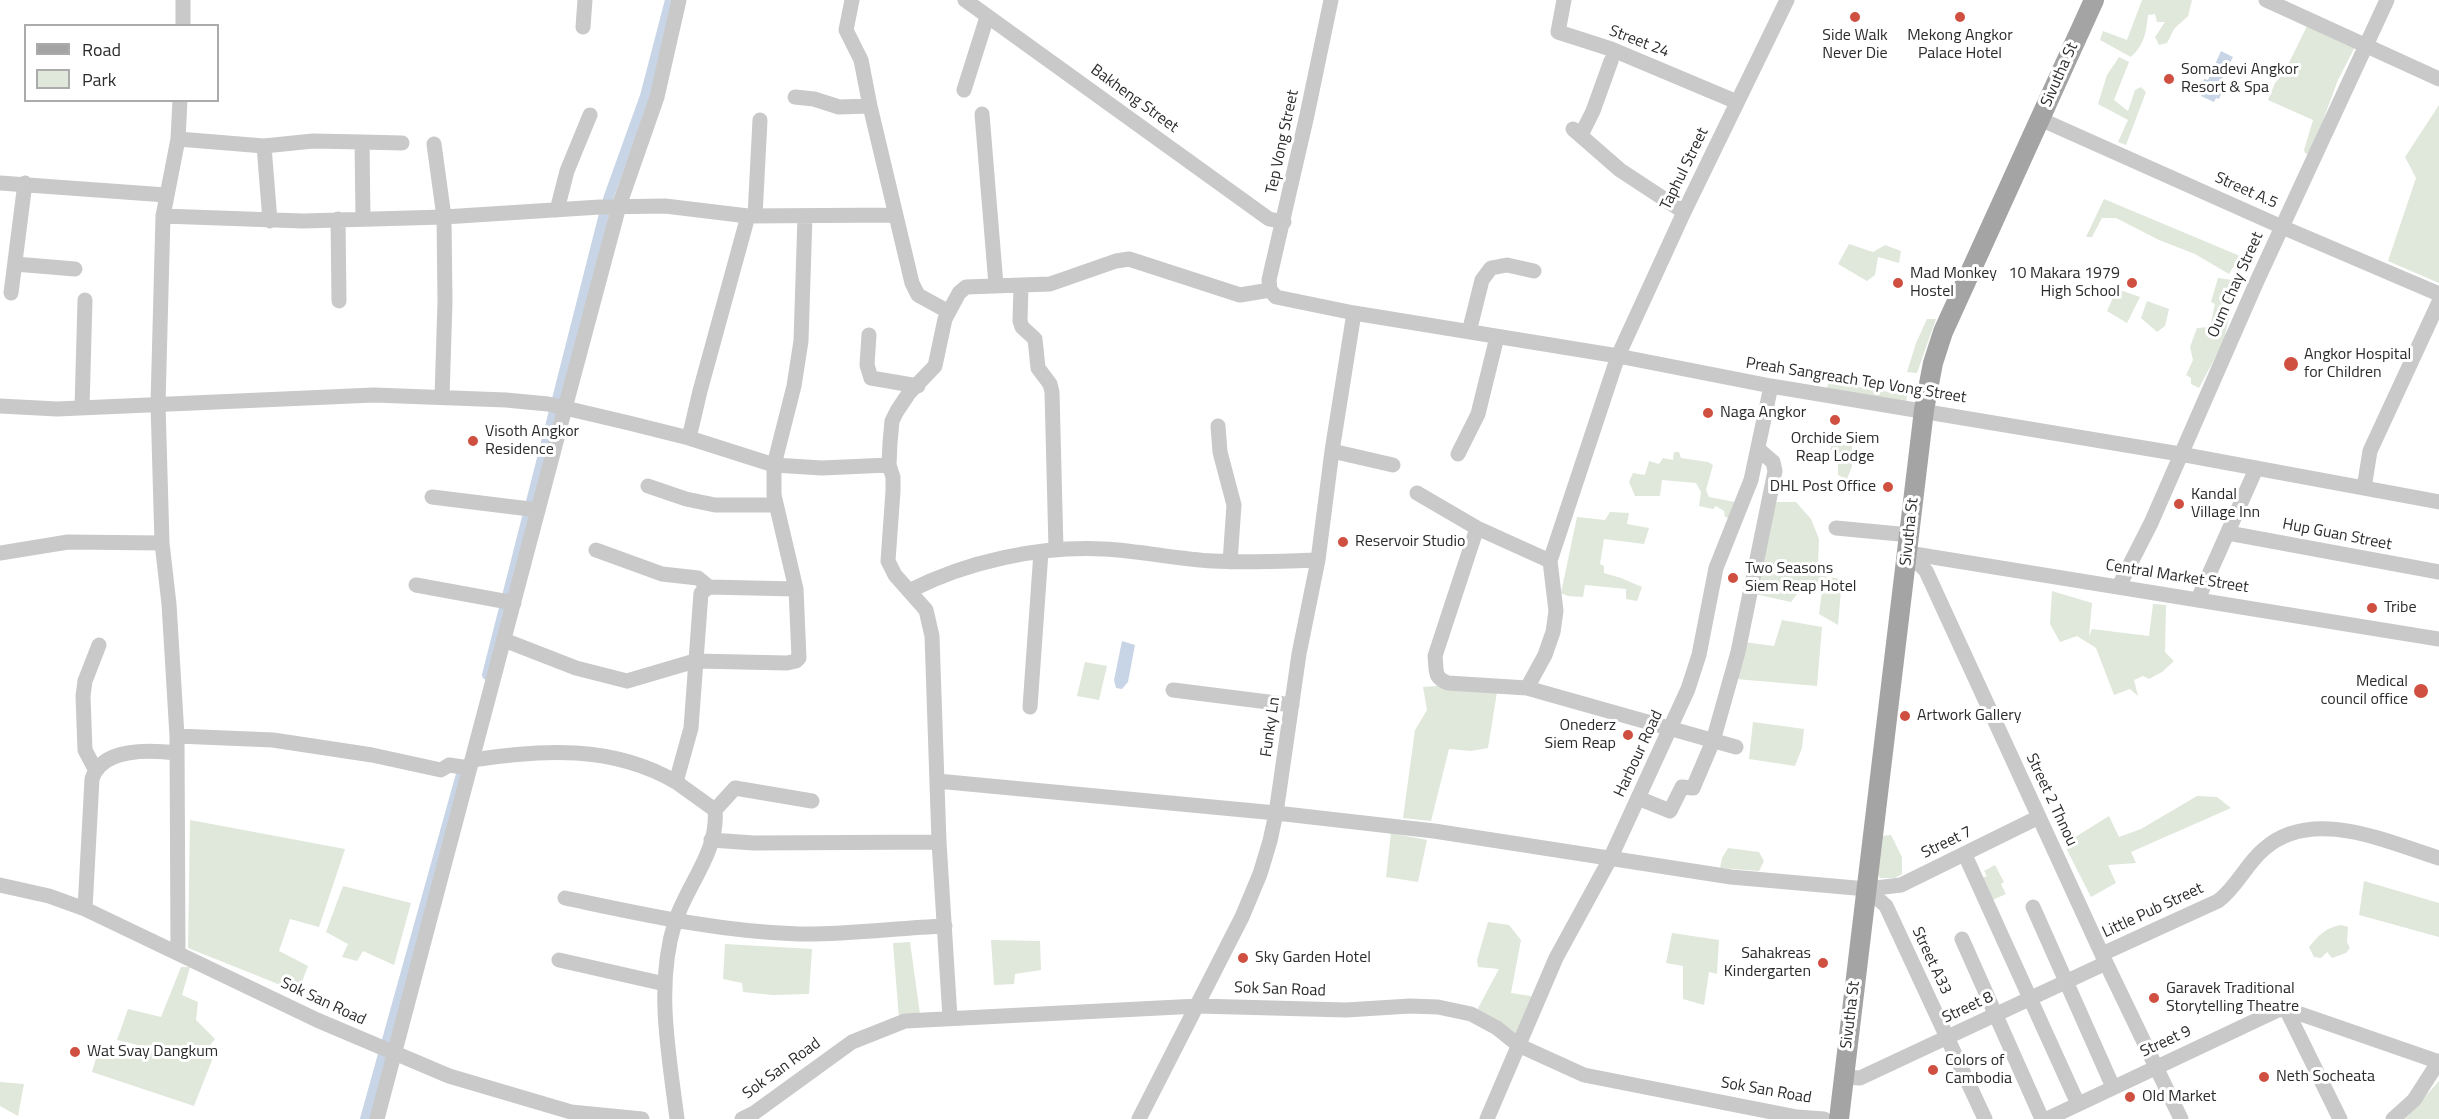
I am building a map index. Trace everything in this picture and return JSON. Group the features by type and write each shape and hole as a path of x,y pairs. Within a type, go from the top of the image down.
{"main road":[{"name":"Sivutha St","path":"1839,1119 1924,410 1934,363 1943,332 2094,0"}],"street":[{"path":"183,0 183,24"},
{"path":"583,27 585,0"},
{"path":"377,1119 387,1050 465,765 504,640 506,601 610,207 657,98 679,0"},
{"path":"852,0 846,30 861,60 915,290 918,295 949,312"},
{"name":"Bakheng Street","path":"965,0 1269,219 1284,222"},
{"name":"Tep Vong Street","path":"1270,290 1269,280 1284,222 1331,0"},
{"name":"Street 24","path":"1564,0 1558,32 1611,49 1737,102"},
{"name":"Taphul Street","path":"1550,561 1618,356 1684,212 1787,0"},
{"path":"2266,0 2439,79"},
{"name":"Oum Chay Street","path":"2119,586 2151,523 2282,227 2387,0"},
{"path":"964,90 987,17"},
{"path":"1611,61 1593,111 1577,132 1620,170 1684,212"},
{"path":"795,97 814,99 839,107 870,106"},
{"path":"178,953 177,736 169,604 162,543 158,404 163,216 177,139 180,102"},
{"path":"982,114 996,285"},
{"path":"557,210 567,171 590,115"},
{"name":"Street A.5","path":"2040,119 2439,294"},
{"path":"689,438 700,391 752,216 760,120"},
{"path":"177,139 264,146 313,141 402,142"},
{"path":"362,142 363,218"},
{"path":"434,144 444,218 445,302 442,396"},
{"path":"264,146 270,221"},
{"path":"0,183 25,183 166,195"},
{"path":"11,293 25,183"},
{"path":"163,216 270,221 444,218 610,207 665,206 752,216 896,215"},
{"path":"504,640 576,668 627,681 695,661 787,663 796,661 800,655 796,589 775,505 774,465 794,386 801,340 806,216"},
{"path":"338,219 339,301"},
{"path":"950,1018 939,842 932,636 926,610 895,574 888,561 893,492 893,477 889,465 892,421 909,393 935,366 943,327 949,312 961,291 971,286 1058,283 1116,261 1129,259 1240,295 1270,290"},
{"path":"15,264 75,269"},
{"path":"1469,332 1482,280 1491,268 1507,265 1534,271"},
{"path":"1021,286 1020,321 1022,327 1035,339 1038,368 1050,384 1052,392 1048,551 1030,707"},
{"name":"Preah Sangreach Tep Vong Street","path":"1270,290 1276,297 1354,313 1618,356 1771,386 2180,454 2439,502"},
{"path":"82,408 85,300"},
{"path":"2364,488 2370,451 2439,302"},
{"name":"Funky Ln","path":"1139,1119 1198,1006 1260,874 1276,813 1299,654 1318,560 1332,451 1354,313"},
{"path":"869,335 867,365 871,378 918,386"},
{"path":"1458,454 1479,414 1497,337"},
{"name":"Harbour Road","path":"1487,1119 1566,936 1610,860 1694,674 1716,568 1749,486 1771,386"},
{"path":"0,406 82,408 304,396 442,396 557,406 689,438 774,465 822,468 889,465"},
{"path":"1218,426 1220,452 1234,505 1230,562"},
{"path":"1638,798 1670,811 1682,787 1693,788 1713,741 1738,652 1775,471 1773,462 1758,448"},
{"path":"1332,451 1393,465"},
{"path":"2198,599 2256,469"},
{"path":"648,486 686,499 715,505 775,505"},
{"path":"1417,493 1477,528 1550,561 1556,611 1545,655 1527,688"},
{"path":"432,497 531,509"},
{"path":"1477,528 1435,656 1437,676 1440,680 1448,683 1527,688 1736,747"},
{"name":"Central Market Street","path":"1836,528 1909,544 1942,557 2439,639"},
{"name":"Hup Guan Street","path":"2228,533 2439,572"},
{"path":"0,553 68,542 162,543"},
{"name":"Street 2 Thnou","path":"1909,544 1926,571 2104,959 2181,1119"},
{"path":"909,591 960,568 1048,551 1107,549 1183,559 1230,562 1318,560"},
{"path":"596,550 656,572 698,578 709,587 796,589"},
{"path":"1926,571 1931,562 1942,557"},
{"path":"416,585 506,601"},
{"path":"676,782 691,728 701,593 709,587"},
{"path":"95,769 85,750 83,696 84,681 99,645"},
{"path":"1173,690 1292,705"},
{"path":"177,736 273,740 372,755 441,770 449,765 465,765 526,752 579,753 630,763 655,771 676,782 715,810"},
{"path":"85,909 92,778 95,769 108,760 124,754 151,750 177,753"},
{"name":"Street 7","path":"937,781 1276,813 1434,831 1731,877 1867,889 1901,885 2039,817"},
{"path":"677,1119 664,1011 665,984 675,920 701,869 711,840 715,810 735,788 812,801"},
{"name":"Little Pub Street","path":"2104,959 2218,901 2228,893 2263,850 2272,843 2296,832 2336,829 2439,858"},
{"path":"711,840 754,843 939,842"},
{"path":"1965,855 2078,1104"},
{"name":"Sok San Road","path":"0,885 49,896 85,909 317,1020 449,1077 571,1112 642,1119"},
{"name":"Street A33","path":"1867,889 1886,906 1985,1119"},
{"path":"564,898 720,927 801,934 945,926"},
{"path":"2033,907 2113,1087"},
{"path":"1962,939 2044,1119"},
{"name":"Street 8","path":"1844,1077 1860,1078 2066,982 2104,959"},
{"path":"559,960 665,984"},
{"name":"Sok San Road","path":"742,1119 754,1113 852,1042 905,1021 1198,1006 1346,1010 1410,1006 1438,1007 1471,1014 1497,1028 1518,1045 1584,1075 1785,1114 1824,1119"},
{"path":"2286,1009 2439,1061 2414,1100 2393,1119"},
{"path":"2286,1009 2340,1119"},
{"name":"Street 9","path":"2044,1119 2271,1012 2286,1009"}],"green space":[{"path":"2142,0 2192,0 2188,16 2174,29 2167,43 2159,45 2155,37 2165,22 2157,22 2155,14 2148,15 2142,42 2131,57 2100,40 2103,31 2127,40"},
{"path":"2309,22 2356,45 2338,80 2310,155 2304,150 2313,120 2268,100"},
{"path":"2119,57 2129,62 2114,100 2128,111 2135,90 2141,87 2146,92 2126,145 2118,142 2128,120 2098,104 2107,75"},
{"path":"2439,105 2439,283 2388,261 2416,178 2405,157"},
{"path":"2104,199 2240,256 2229,274 2195,254 2159,240 2116,218 2102,218 2092,237 2086,237"},
{"path":"1849,244 1873,252 1885,245 1901,251 1899,263 1878,257 1875,275 1867,281 1838,264"},
{"path":"2218,278 2232,280 2235,287 2224,341 2199,388 2191,384 2191,378 2186,375 2193,360 2190,347 2197,328 2210,327 2215,304 2211,302"},
{"path":"2117,289 2140,297 2127,323 2107,311"},
{"path":"2147,301 2169,309 2165,326 2157,332 2141,318"},
{"path":"1927,319 1936,319 1917,373 1907,372 1916,343"},
{"path":"1829,382 1907,395 1906,405 1826,390"},
{"path":"1834,437 1852,440 1852,466 1847,479 1838,475 1838,450 1830,450"},
{"path":"1674,452 1679,452 1681,458 1708,462 1713,465 1706,490 1709,497 1735,502 1732,519 1725,517 1724,511 1716,506 1713,509 1699,506 1701,492 1696,483 1662,480 1660,496 1635,496 1629,482 1633,473 1645,475 1649,461 1659,464 1663,458 1673,460"},
{"path":"1775,502 1796,502 1811,519 1819,539 1818,563 1810,574 1842,579 1838,625 1819,614 1822,591 1801,589 1791,602 1755,594"},
{"path":"1610,512 1629,513 1627,524 1649,528 1644,544 1604,539 1600,564 1604,566 1604,573 1642,587 1637,601 1626,599 1626,589 1585,585 1583,597 1561,593 1577,517 1605,520"},
{"path":"2052,591 2092,603 2089,636 2092,629 2149,636 2153,604 2166,605 2165,652 2174,661 2162,672 2149,679 2143,676 2134,680 2138,696 2130,689 2114,695 2096,648 2077,636 2060,642 2050,624"},
{"path":"1782,620 1822,627 1817,686 1736,679 1744,642 1774,646"},
{"path":"1085,662 1107,666 1099,700 1077,696"},
{"path":"1450,685 1497,692 1488,748 1471,751 1449,749 1431,821 1403,818 1415,730 1427,710 1423,687"},
{"path":"1753,722 1804,729 1802,748 1795,766 1749,759"},
{"path":"2197,796 2217,797 2231,808 2131,852 2136,863 2108,865 2116,883 2091,897 2064,844 2109,816 2119,837 2141,829"},
{"path":"190,820 345,849 319,927 290,919 279,951 308,966 298,992 188,948"},
{"path":"1391,833 1427,840 1418,882 1386,877"},
{"path":"1891,835 1902,857 1902,874 1895,878 1880,878 1878,875 1881,836"},
{"path":"1728,848 1759,852 1764,861 1759,871 1720,868 1722,858"},
{"path":"1995,865 2004,882 2001,884 2006,894 1988,902 1977,880 1987,876 1984,871"},
{"path":"2364,881 2439,903 2439,937 2359,915"},
{"path":"343,886 411,903 394,965 363,951 357,961 342,957 348,944 326,932"},
{"path":"1488,922 1509,925 1521,940 1511,993 1531,996 1531,1008 1516,1036 1477,1010 1499,969 1478,967 1477,960"},
{"path":"2341,925 2348,927 2347,942 2350,948 2346,953 2332,958 2327,952 2321,958 2314,957 2309,947 2326,930"},
{"path":"1672,933 1719,940 1717,974 1709,972 1704,1005 1683,999 1683,966 1666,963"},
{"path":"991,940 1040,941 1041,970 1015,974 1014,984 994,985"},
{"path":"910,942 920,1014 899,1019 893,943"},
{"path":"725,944 812,949 809,994 772,995 743,992 742,983 723,979"},
{"path":"181,967 190,967 182,995 198,1002 196,1020 215,1039 210,1045 216,1050 194,1106 92,1072 99,1048 123,1055 138,1045 117,1040 128,1009 161,1017"},
{"path":"2439,1081 2439,1119 2405,1119"},
{"path":"0,1082 24,1084 18,1116 0,1106"}],"water":[{"path":"2221,51 2233,57 2218,86 2223,89 2219,99 2216,98 2214,102 2201,96 2203,93 2199,91 2204,79 2208,80"},
{"path":"1122,641 1135,645 1128,682 1122,689 1116,688 1114,680"}],"waterway":[{"path":"608,199 645,96 670,0"},
{"path":"487,675 605,210"},
{"path":"365,1119 461,774"}],"place":[{"name":"Side Walk Never Die","path":"1855,17"},
{"name":"Mekong Angkor Palace Hotel","path":"1960,17"},
{"name":"Somadevi Angkor Resort & Spa","path":"2169,79"},
{"name":"Mad Monkey Hostel","path":"1898,283"},
{"name":"10 Makara 1979 High School","path":"2132,283"},
{"name":"Angkor Hospital for Children","path":"2291,364"},
{"name":"Naga Angkor","path":"1708,413"},
{"name":"Orchide Siem Reap Lodge","path":"1835,420"},
{"name":"Visoth Angkor Residence","path":"473,441"},
{"name":"DHL Post Office","path":"1888,487"},
{"name":"Kandal Village Inn","path":"2179,504"},
{"name":"Reservoir Studio","path":"1343,542"},
{"name":"Two Seasons Siem Reap Hotel","path":"1733,578"},
{"name":"Tribe","path":"2372,608"},
{"name":"Medical council office","path":"2421,691"},
{"name":"Artwork Gallery","path":"1905,716"},
{"name":"Onederz Siem Reap","path":"1628,735"},
{"name":"Sky Garden Hotel","path":"1243,958"},
{"name":"Sahakreas Kindergarten","path":"1823,963"},
{"name":"Garavek Traditional Storytelling Theatre","path":"2154,998"},
{"name":"Wat Svay Dangkum","path":"75,1052"},
{"name":"Colors of Cambodia","path":"1933,1070"},
{"name":"Neth Socheata","path":"2264,1077"},
{"name":"Old Market","path":"2130,1097"}]}
